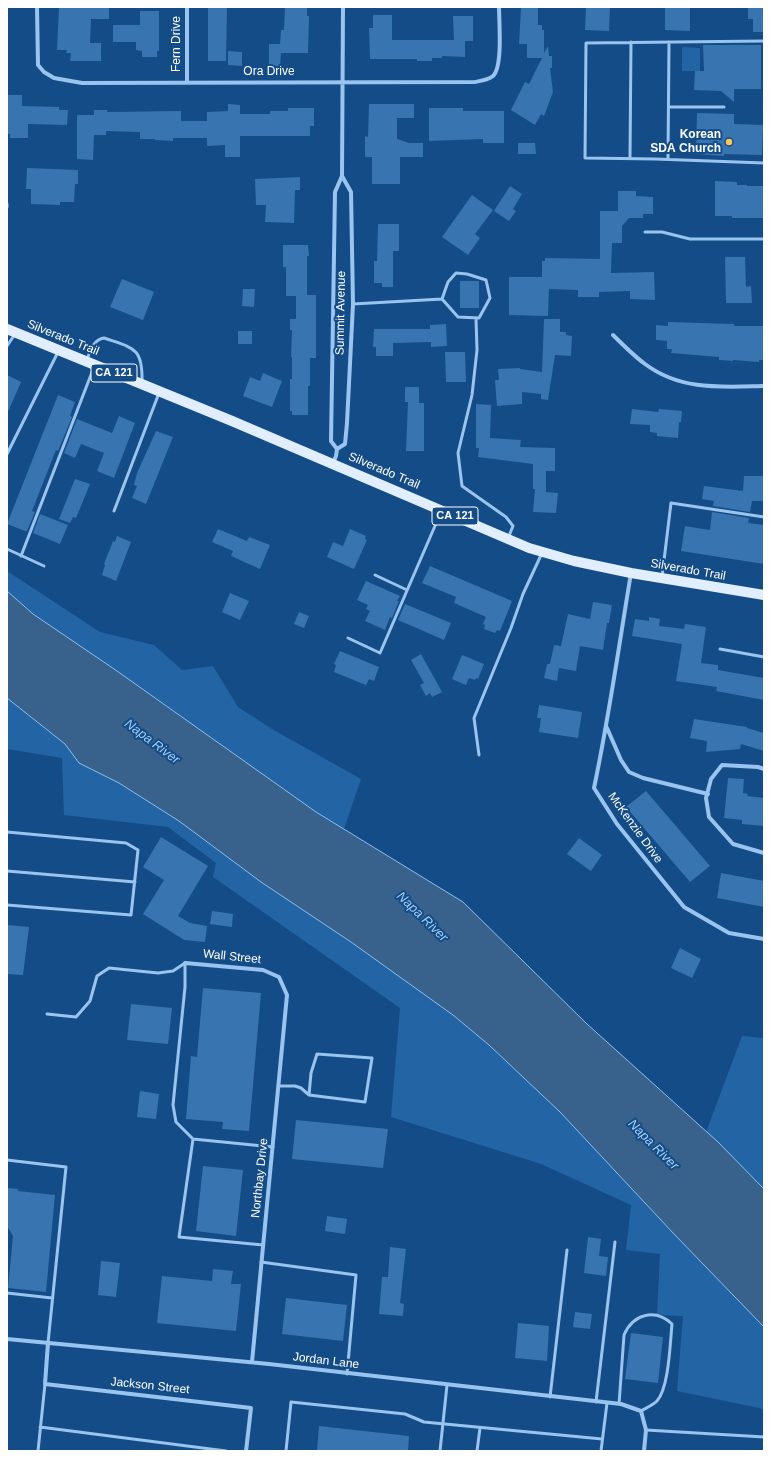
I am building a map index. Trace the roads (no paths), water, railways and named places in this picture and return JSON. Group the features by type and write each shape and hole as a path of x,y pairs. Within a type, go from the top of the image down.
{"main road":[{"name":"Silverado Trail","path":"12,331 333,463 508,539 543,552 574,561 631,573 764,595"}],"street":[{"name":"Ora Drive","path":"37,7 38,65 44,72 54,78 82,83 475,82 485,80 494,75 497,68 499,55 499,7"},
{"name":"Fern Drive","path":"187,82 188,7"},
{"name":"Summit Avenue","path":"333,463 337,449 331,441 335,192 342,176 343,7"},
{"name":"Summit Avenue","path":"337,449 345,444 352,304 351,192 342,176"},
{"path":"613,335 645,364 677,382 714,386 764,386"},
{"name":"McKenzie Drive","path":"631,573 612,682 607,728 594,788 617,824 684,907 730,933 764,939"},
{"path":"607,728 621,760 629,772 643,778 708,794"},
{"path":"764,769 758,767 722,765 712,779 706,798 709,817 733,844 764,852"},
{"name":"Wall Street","path":"185,963 263,970 280,977 287,995"},
{"name":"Northbay Drive","path":"252,1362 287,995"},
{"name":"Jordan Lane","path":"7,1339 252,1362 619,1404 641,1411"},
{"path":"45,1384 48,1343"},
{"name":"Jackson Street","path":"45,1384 251,1408 246,1451"},
{"path":"641,1411 646,1430 644,1451"}],"lane":[{"path":"764,41 586,43 586,158 668,159 764,163"},
{"path":"630,158 631,42"},
{"path":"668,159 669,42"},
{"path":"669,107 724,107"},
{"path":"645,232 662,232 690,239 764,239"},
{"path":"456,273 467,274 486,280 490,298 479,318 458,317 442,299 448,282 456,273"},
{"path":"352,304 442,299"},
{"path":"476,318 477,350 472,396 458,453 462,486 506,518 513,526 508,539"},
{"path":"7,346 12,331"},
{"path":"21,556 91,363 92,346 99,339 104,338 132,348 138,354 141,362 142,384"},
{"path":"7,454 59,350"},
{"path":"114,511 160,391"},
{"path":"662,578 671,503 764,517"},
{"path":"348,638 380,653 442,510"},
{"path":"7,549 44,566"},
{"path":"478,754 474,718 512,628 523,594 543,552"},
{"path":"375,575 407,590"},
{"path":"720,649 764,657"},
{"path":"7,832 126,843 138,850 131,915 7,905"},
{"path":"7,871 135,882"},
{"path":"47,1014 76,1016 90,1001 96,976 110,968 158,973 173,971 185,963"},
{"path":"185,963 185,987 173,1105 176,1122 193,1139 273,1147"},
{"path":"279,1086 295,1086 301,1088 309,1094 365,1102 372,1058 317,1054 311,1073 309,1094"},
{"path":"193,1139 179,1237 263,1245"},
{"path":"7,1160 66,1167 48,1343"},
{"path":"596,1402 615,1242"},
{"path":"550,1397 567,1250"},
{"path":"261,1262 356,1275 347,1374"},
{"path":"7,1293 52,1298"},
{"path":"619,1404 624,1336 628,1327 637,1319 645,1315 657,1315 667,1319 672,1324 665,1382 662,1394 655,1403 641,1411"},
{"path":"38,1451 45,1384"},
{"path":"440,1451 448,1385"},
{"path":"286,1451 291,1402 405,1414 424,1422 602,1438"},
{"path":"601,1451 607,1403"},
{"path":"40,1427 226,1451"},
{"path":"477,1451 480,1428"},
{"path":"646,1430 764,1437"}],"water":[{"name":"Napa River","path":"7,591 33,614 117,671 316,812 463,902 587,1024 718,1142 764,1189 764,1327 674,1234 560,1112 489,1045 453,1015 351,942 261,882 179,821 119,783 79,763 65,744 7,698"}],"place":[{"name":"Korean SDA Church","path":"729,142"}]}
